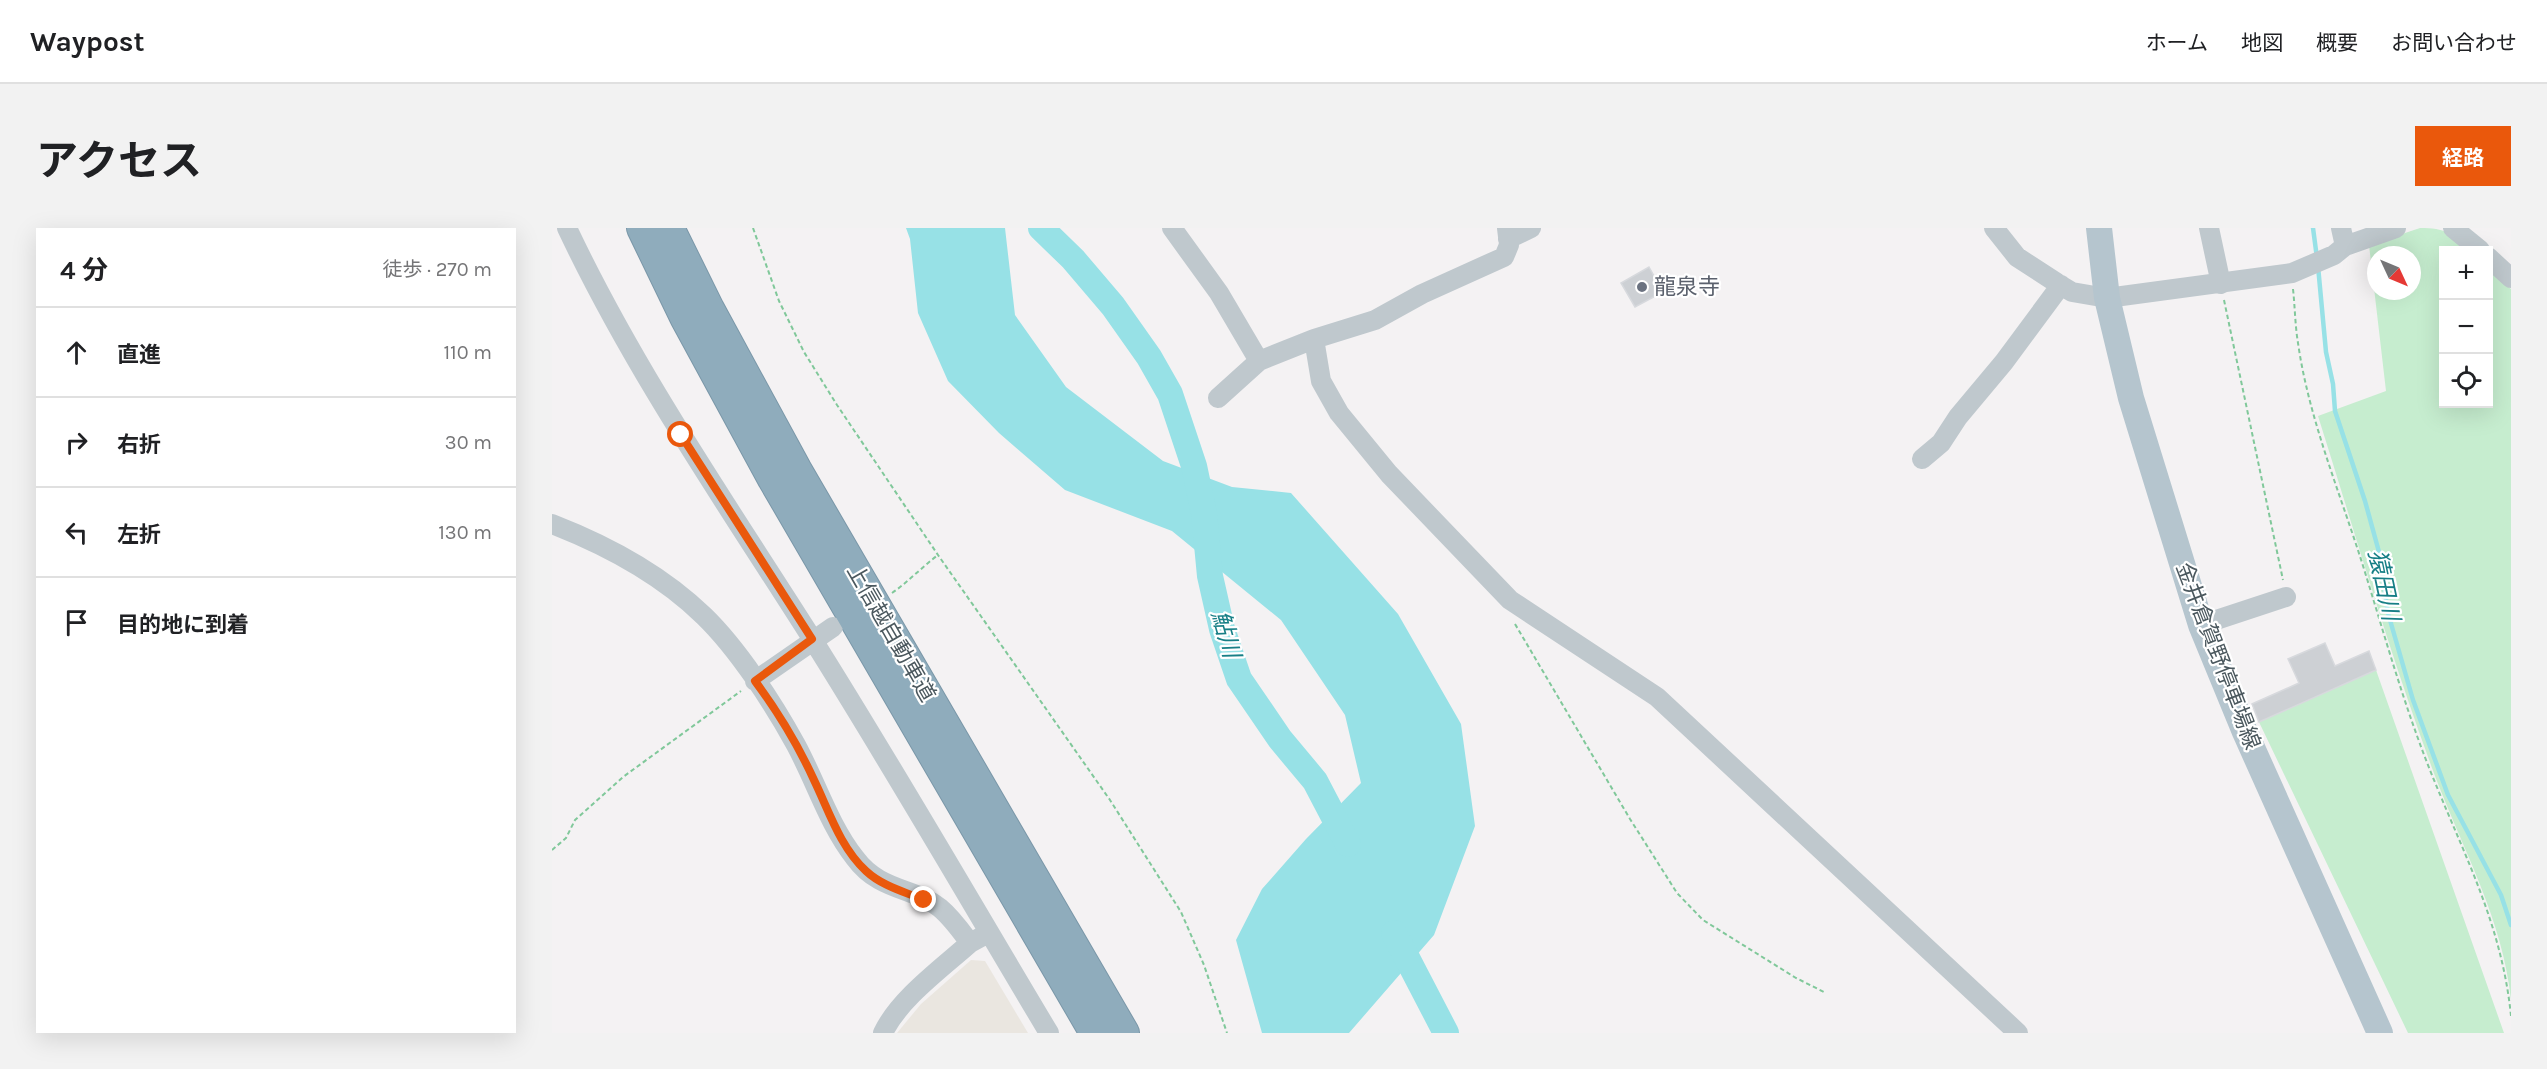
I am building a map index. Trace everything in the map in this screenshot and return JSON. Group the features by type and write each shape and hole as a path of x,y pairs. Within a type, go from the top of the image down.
{"highway":[{"name":"上信越自動車道","path":"642,228 685,317 773,479 1095,1033"},
{"name":"上信越自動車道","path":"669,228 709,309 796,469 1124,1033"}],"main road":[{"name":"金井倉賀野停車場線","path":"2099,228 2107,298 2131,399 2201,625 2245,732 2380,1033"}],"street":[{"path":"567,228 584,263 681,435 812,639 1049,1033"},
{"path":"1172,228 1219,293 1259,361"},
{"path":"1218,398 1259,361 1314,339 1375,320 1422,294 1504,257 1509,245 1507,234 1531,228"},
{"path":"1994,228 2017,258 2072,292 2107,298 2292,273 2334,255 2343,237 2396,228"},
{"path":"2209,228 2221,284"},
{"path":"2453,228 2475,246"},
{"path":"2493,262 2511,278"},
{"path":"1922,459 1941,443 1958,417 2004,362 2061,285"},
{"path":"1314,339 1321,381 1339,413 1389,474 1510,600 1657,697 2018,1033"},
{"path":"552,524 628,561 680,596 704,616 722,636 778,712 814,778 840,836 855,859 868,873 888,885 939,907 970,943"},
{"path":"2201,625 2286,597"},
{"path":"755,681 812,639 833,627"},
{"path":"883,1033 912,995 970,943 988,932"}],"path":[{"path":"753,228 779,302 804,352 837,405 938,555 1110,801 1181,912 1204,964 1227,1033"},
{"path":"2292,273 2298,343 2312,408 2388,651 2433,779 2485,899 2500,947 2511,1016"},
{"path":"2221,284 2286,597"},
{"path":"890,594 904,585 915,572 938,555"},
{"path":"1510,600 1512,620 1618,800 1677,893 1703,920 1796,978 1824,992"},
{"path":"552,850 566,838 575,820 623,777 755,681"}],"shaded area":[{"path":"971,960 985,961 1028,1033 897,1033 921,1004"}],"green space":[{"path":"2420,228 2429,228 2442,230 2466,246 2439,246 2439,408 2493,408 2493,272 2511,289 2511,1000 2507,970 2491,913 2419,732 2318,416 2386,391 2375,300 2421,300 2421,246 2369,246"},
{"path":"2376,670 2504,1033 2408,1033 2259,722"}],"water":[{"path":"906,228 1005,228 1015,315 1066,387 1163,461 1232,487 1291,493 1398,614 1461,724 1475,826 1434,935 1349,1033 1262,1033 1236,940 1262,889 1306,839 1361,783 1345,715 1281,620 1172,531 1065,490 999,433 948,381 918,313 910,239"}],"building":[{"name":"龍泉寺","path":"1649,267 1663,292 1635,307 1621,283"},
{"path":"2325,643 2335,666 2369,651 2376,670 2259,722 2252,704 2299,683 2288,659"}],"waterway":[{"name":"鮎川","path":"1041,228 1073,259 1113,306 1149,357 1170,394 1194,466 1204,513 1210,576 1222,629 1239,679 1280,739 1315,781 1348,844"},
{"name":"猿田川","path":"2313,228 2317,258"},
{"name":"猿田川","path":"2318,266 2326,352 2333,384 2335,411 2365,501 2379,552 2388,613 2413,700 2448,795 2501,895 2511,925"},
{"name":"鮎川","path":"1394,933 1446,1033"}],"place":[{"name":"龍泉寺","path":"1642,287"}],"route":[{"path":"681,435 812,639 755,681 778,712 814,778 840,836 855,859 868,873 888,885 924,900"}]}
